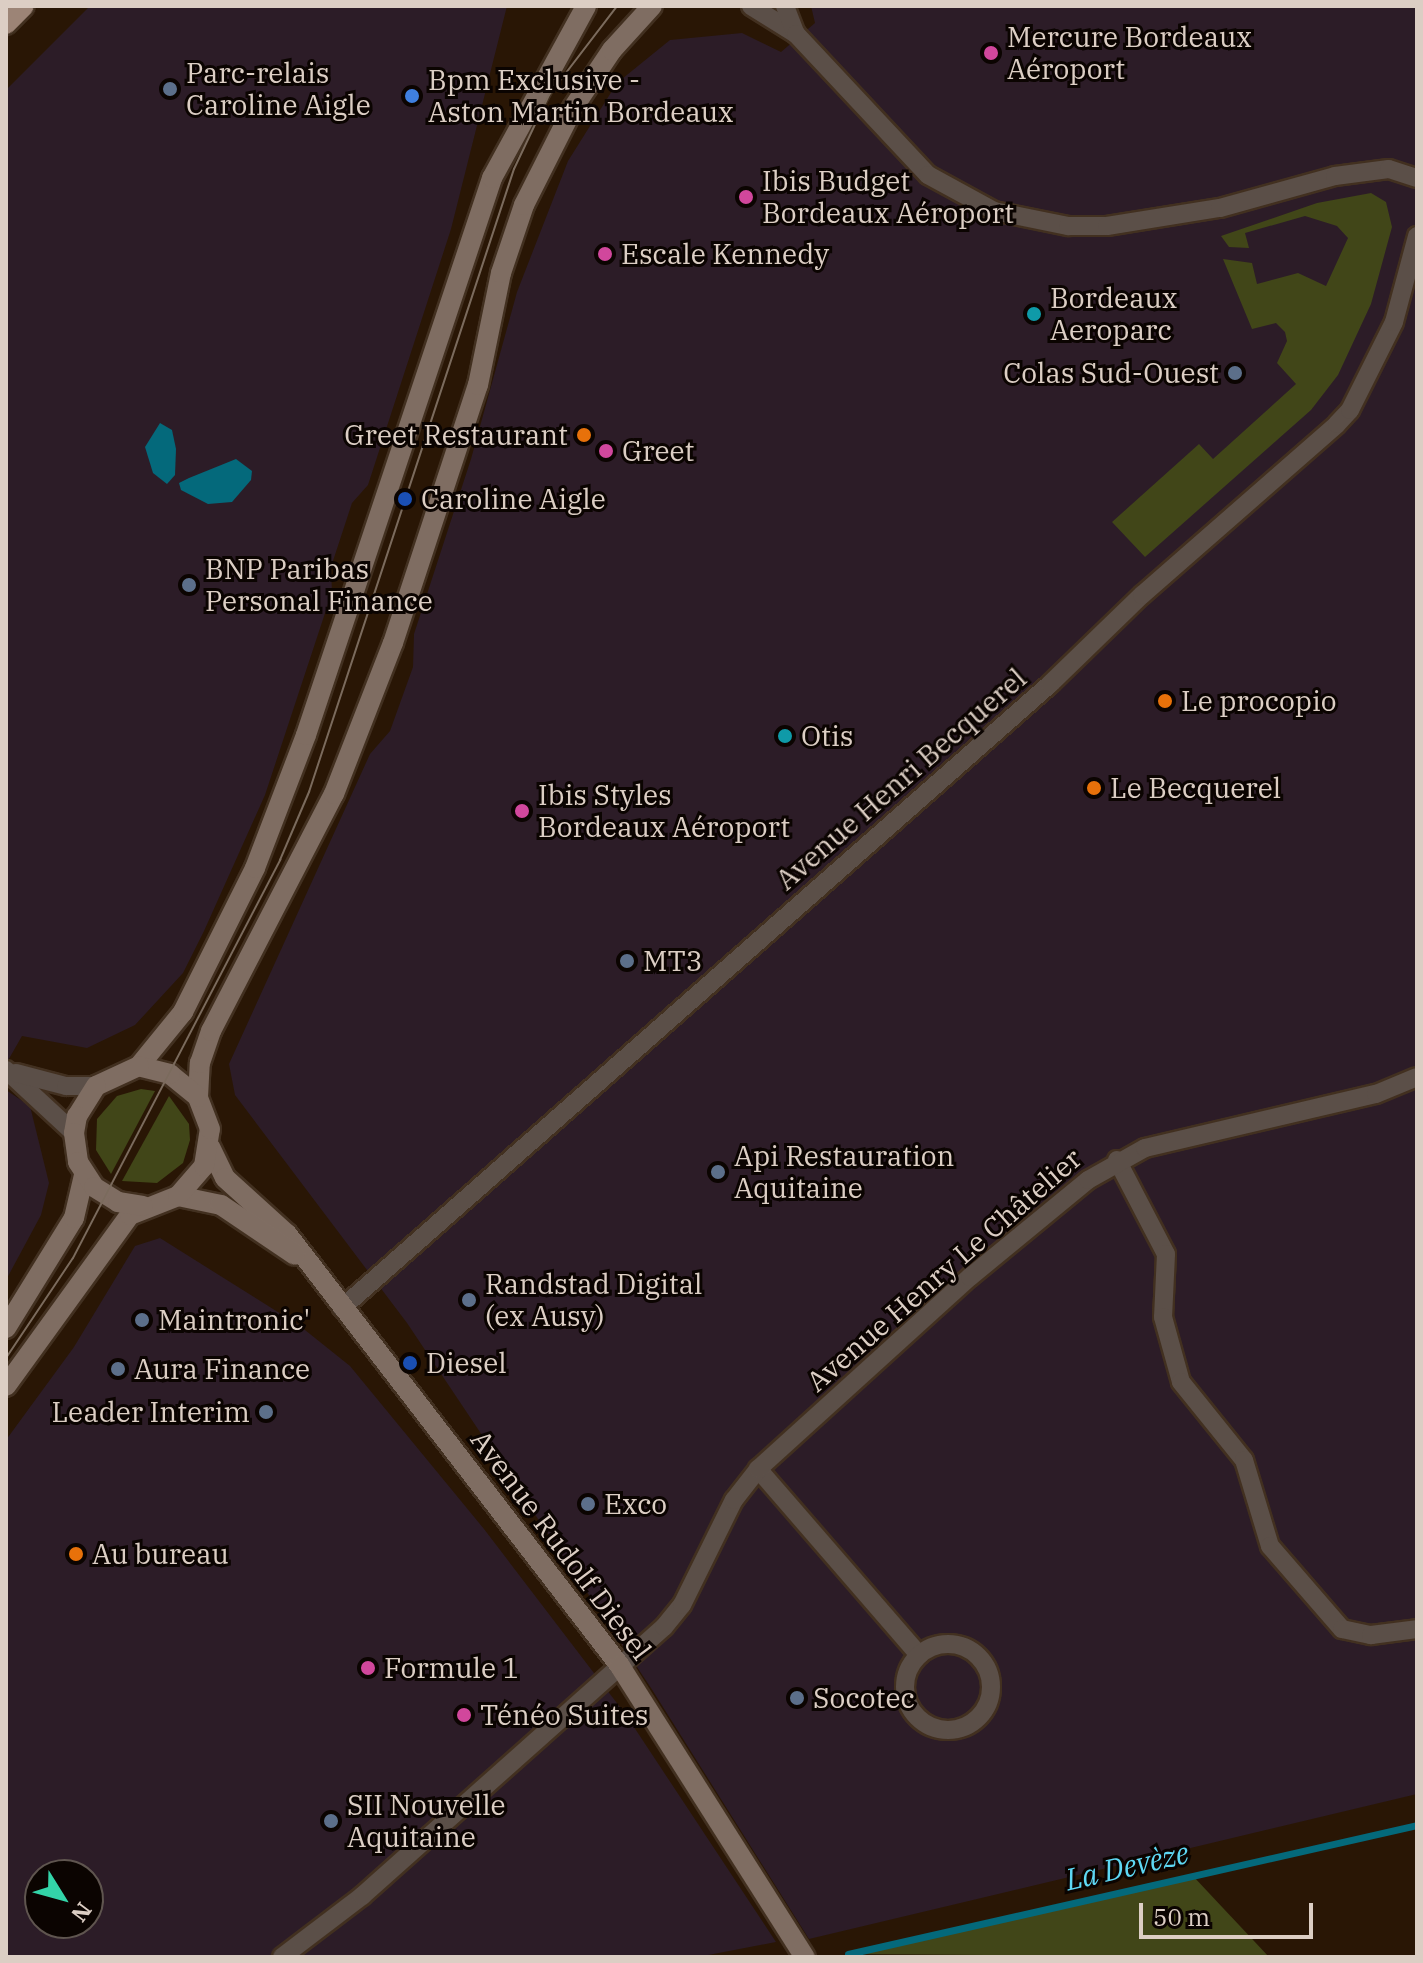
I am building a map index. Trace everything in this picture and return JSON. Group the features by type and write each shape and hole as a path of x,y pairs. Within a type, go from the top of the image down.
{"main road":[{"path":"6,24 24,6"}],"street":[{"path":"6,1070 66,1086 96,1086 139,1066 183,1012 255,868 306,735 492,178 586,6"},
{"path":"198,1097 200,1063 211,1031 334,794 393,643 478,385 501,273 524,205 573,108 652,6"},
{"path":"751,6 796,34 928,175 994,211 1068,226 1107,226 1220,208 1335,176 1389,169 1417,178"},
{"path":"785,6 796,34"},
{"name":"Avenue Henri Becquerel","path":"342,1308 1050,684 1142,595 1337,424 1350,410 1394,322 1417,236"},
{"path":"6,1386 118,1229 143,1206 178,1196 204,1166 210,1147 206,1112 198,1097 170,1074 139,1066"},
{"path":"6,1070 74,1133"},
{"name":"Avenue Henry Le Châtelier","path":"282,1957 362,1896 620,1666 682,1605 734,1500 758,1469 970,1277 1117,1160 1191,1135 1376,1094 1417,1077"},
{"path":"6,1328 74,1218 84,1175 74,1133 77,1116 96,1086"},
{"name":"Avenue Rudolf Diesel","path":"210,1147 225,1178 276,1221 620,1666 805,1957"},
{"path":"1117,1160 1166,1254 1163,1317 1181,1382 1244,1460 1270,1546 1342,1629 1371,1635 1417,1629"},
{"path":"84,1175 106,1196 143,1206"},
{"name":"Avenue Rudolf Diesel","path":"178,1196 221,1205 305,1262"},
{"path":"758,1469 919,1655"},
{"path":"943,1644 956,1645 980,1658 991,1682 990,1695 977,1718 940,1729 916,1716 905,1692 910,1666 919,1655 943,1644"}],"shaded area":[{"path":"90,6 507,6 451,229 368,485 352,503 331,567 332,592 265,795 204,931 183,973 135,1025 87,1048 22,1036 6,1064 6,90"},
{"path":"811,6 1417,6 1417,1794 809,1939 651,1688 407,1323 235,1095 229,1064 370,754 390,731 413,667 414,634 471,459 517,292 568,161 617,83 670,40 742,33 781,52 815,23"},
{"path":"6,1090 30,1106 49,1183 41,1215 6,1280"},
{"path":"160,1238 300,1326 350,1366 484,1529 626,1715 776,1942 698,1957 6,1957 6,1440 74,1347 135,1246"}],"green space":[{"path":"1371,193 1386,202 1392,227 1371,304 1338,375 1311,410 1145,557 1112,522 1199,444 1213,459 1296,384 1277,363 1287,341 1285,332 1276,323 1252,329 1223,259 1252,263 1257,284 1298,273 1326,286 1348,238 1337,226 1305,216 1245,233 1249,248 1229,247 1221,236 1317,203"},
{"path":"141,1089 155,1091 111,1174 96,1150 97,1119 117,1096"},
{"path":"169,1096 189,1124 190,1140 183,1163 157,1183 122,1181"},
{"path":"1193,1876 1269,1957 848,1954"}],"water":[{"path":"160,423 172,430 176,449 175,475 167,484 153,473 145,447"},
{"path":"236,459 252,471 251,480 232,502 208,504 181,490 179,483"}],"waterway":[{"name":"La Devèze","path":"848,1954 1417,1825"}],"tram line":[{"path":"6,1358 73,1258 280,860 309,792 514,169 549,95 617,6"}],"place":[{"name":"Mercure Bordeaux Aéroport","path":"991,53"},
{"name":"Parc-relais Caroline Aigle","path":"170,89"},
{"name":"Bpm Exclusive - Aston Martin Bordeaux","path":"412,96"},
{"name":"Ibis Budget Bordeaux Aéroport","path":"746,197"},
{"name":"Escale Kennedy","path":"605,254"},
{"name":"Bordeaux Aeroparc","path":"1034,314"},
{"name":"Colas Sud-Ouest","path":"1235,373"},
{"name":"Greet Restaurant","path":"584,435"},
{"name":"Greet","path":"606,451"},
{"name":"Caroline Aigle","path":"405,499"},
{"name":"BNP Paribas Personal Finance","path":"189,585"},
{"name":"Le procopio","path":"1165,701"},
{"name":"Otis","path":"785,736"},
{"name":"Le Becquerel","path":"1094,788"},
{"name":"Ibis Styles Bordeaux Aéroport","path":"522,811"},
{"name":"MT3","path":"627,961"},
{"name":"Api Restauration Aquitaine","path":"718,1172"},
{"name":"Randstad Digital (ex Ausy)","path":"469,1300"},
{"name":"Maintronic'","path":"142,1320"},
{"name":"Diesel","path":"410,1363"},
{"name":"Aura Finance","path":"118,1369"},
{"name":"Leader Interim","path":"266,1412"},
{"name":"Exco","path":"588,1504"},
{"name":"Au bureau","path":"76,1554"},
{"name":"Formule 1","path":"368,1668"},
{"name":"Socotec","path":"797,1698"},
{"name":"Ténéo Suites","path":"464,1715"},
{"name":"SII Nouvelle Aquitaine","path":"331,1821"}]}
